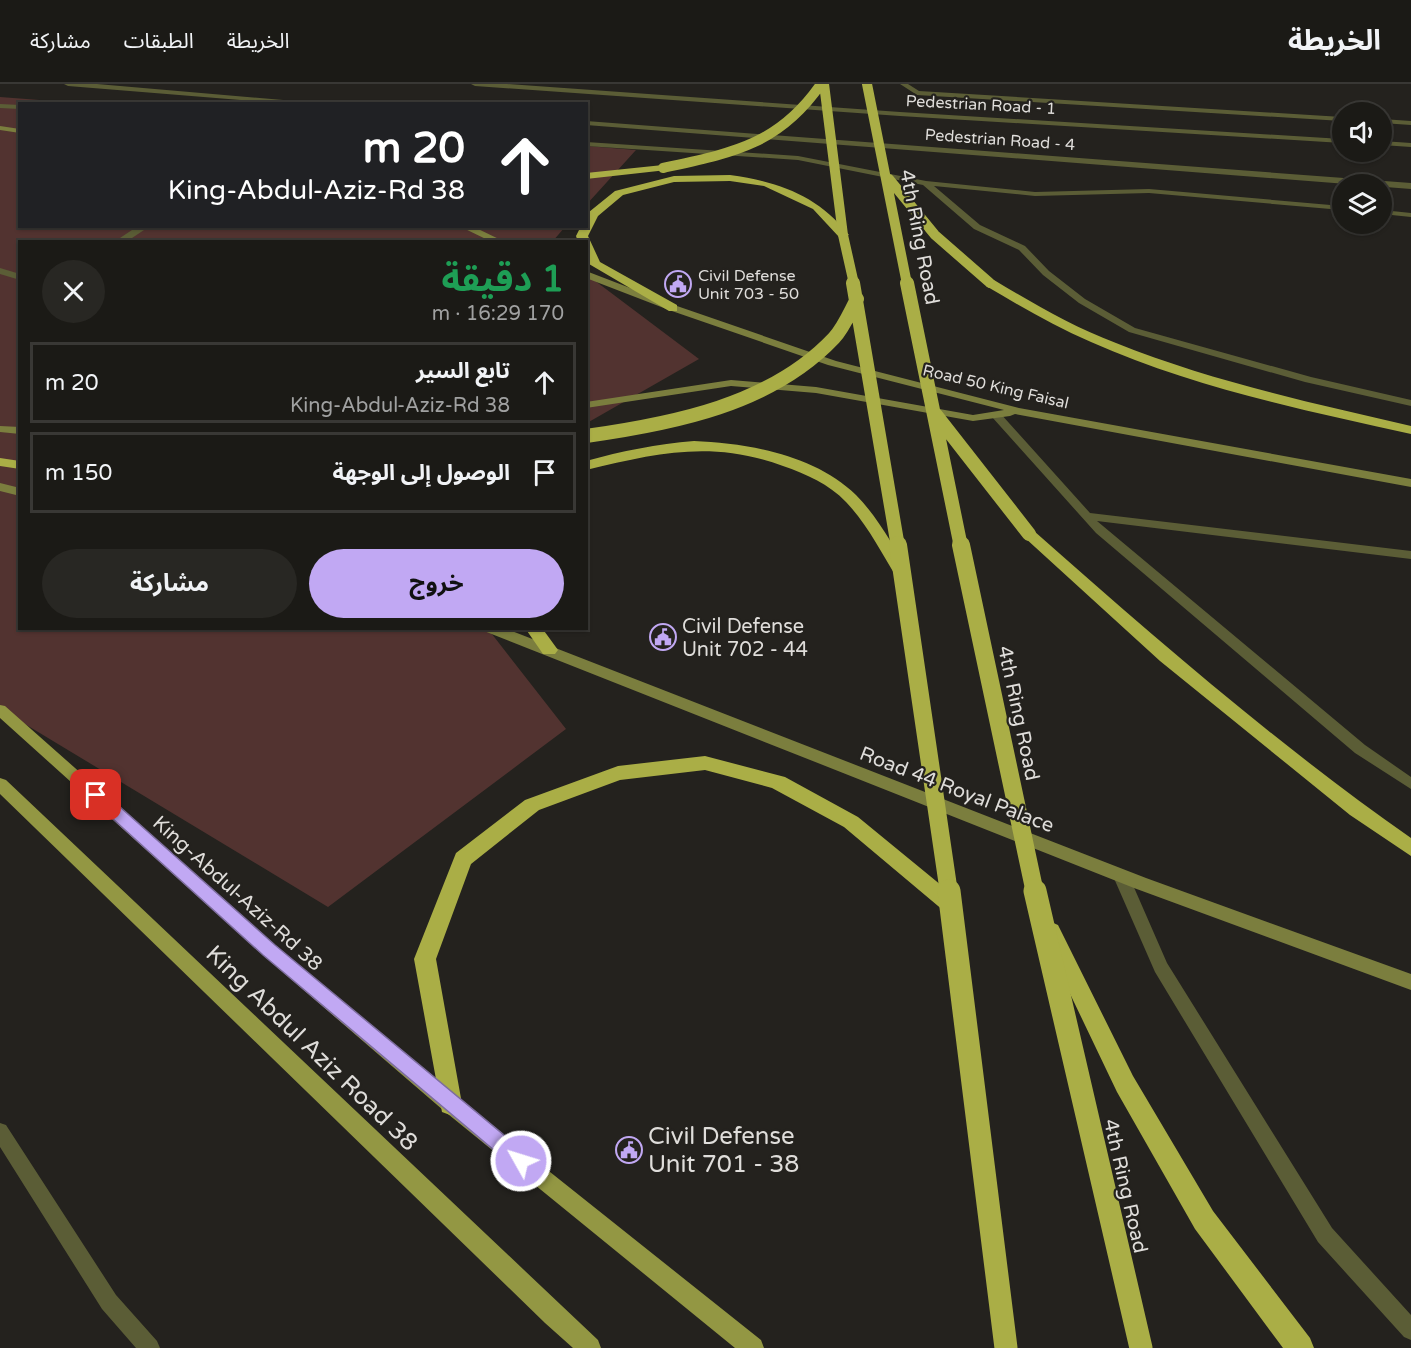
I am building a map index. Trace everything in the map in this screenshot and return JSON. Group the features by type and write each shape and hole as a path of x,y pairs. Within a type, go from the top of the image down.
{"highway":[{"path":"588,176 663,168 709,158 772,134 802,111 823,84"},
{"path":"823,84 843,235 857,298 903,574 951,905 1006,1348"},
{"name":"4th Ring Road","path":"867,84 932,411 1036,898 1141,1348"},
{"path":"884,172 914,214 956,256 990,283 1058,322 1111,346 1173,369 1260,394 1411,429"},
{"path":"588,224 593,214 619,193 674,179 730,178 766,183 817,207 843,235"},
{"path":"588,250 595,264 672,308"},
{"path":"588,436 617,432 719,408 783,379 834,337 857,298"},
{"path":"932,411 1029,534 1166,657 1357,810 1411,848"},
{"path":"588,465 642,449 712,444 771,455 826,478 856,504 903,574"},
{"path":"0,462 18,465"},
{"path":"534,630 549,650"},
{"path":"450,1104 425,959 464,859 532,805 618,773 705,764 778,782 851,822 951,905"},
{"path":"1036,898 1125,1084 1204,1220 1300,1348"}],"main road":[{"path":"0,128 18,131"},
{"path":"468,228 496,240"},
{"name":"Road 50 King Faisal","path":"588,275 672,308 832,363 1019,411 1411,483"},
{"path":"588,405 731,383 816,390 973,418 1019,411"},
{"path":"0,429 18,430"},
{"path":"0,487 18,492"},
{"name":"Road 44 Royal Palace","path":"494,630 1121,876 1411,982"},
{"name":"King-Abdul-Aziz-Rd 38","path":"0,710 269,950 450,1104 753,1348"},
{"name":"King Abdul Aziz Road 38","path":"0,784 590,1348"}],"street":[{"path":"68,84 301,102"},
{"name":"Pedestrian Road - 1","path":"475,84 900,114 1332,140"},
{"name":"Pedestrian Road - 4","path":"588,123 1411,186"},
{"path":"1392,144 1411,145"},
{"path":"122,240 142,228"},
{"path":"0,261 18,266"},
{"path":"0,271 18,277"}],"lane":[{"path":"903,84 917,93 1332,118"},
{"path":"0,106 18,107"},
{"path":"1392,122 1411,123"},
{"path":"588,144 798,158 926,183 1035,194 1149,190 1332,207"},
{"path":"926,183 977,227 1022,248 1046,273 1082,301 1132,330 1310,380 1411,403"},
{"path":"1392,213 1411,215"},
{"path":"996,415 1100,531 1360,749 1411,784"},
{"path":"1086,516 1411,555"},
{"path":"1121,876 1161,967 1325,1235 1411,1330"},
{"path":"0,1131 109,1302 150,1348"}],"shaded area":[{"path":"0,97 66,102 18,102 18,228 564,228 554,240 18,240 18,630 489,630 566,729 328,907 0,709"},
{"path":"588,146 636,150 588,203"},
{"path":"588,276 699,359 588,422"}],"place":[{"name":"Civil Defense Unit 703 - 50","path":"678,284"},
{"name":"Civil Defense Unit 702 - 44","path":"663,637"},
{"name":"Civil Defense Unit 701 - 38","path":"629,1150"}],"route":[{"path":"96,795 269,950 450,1104 521,1161"}]}
